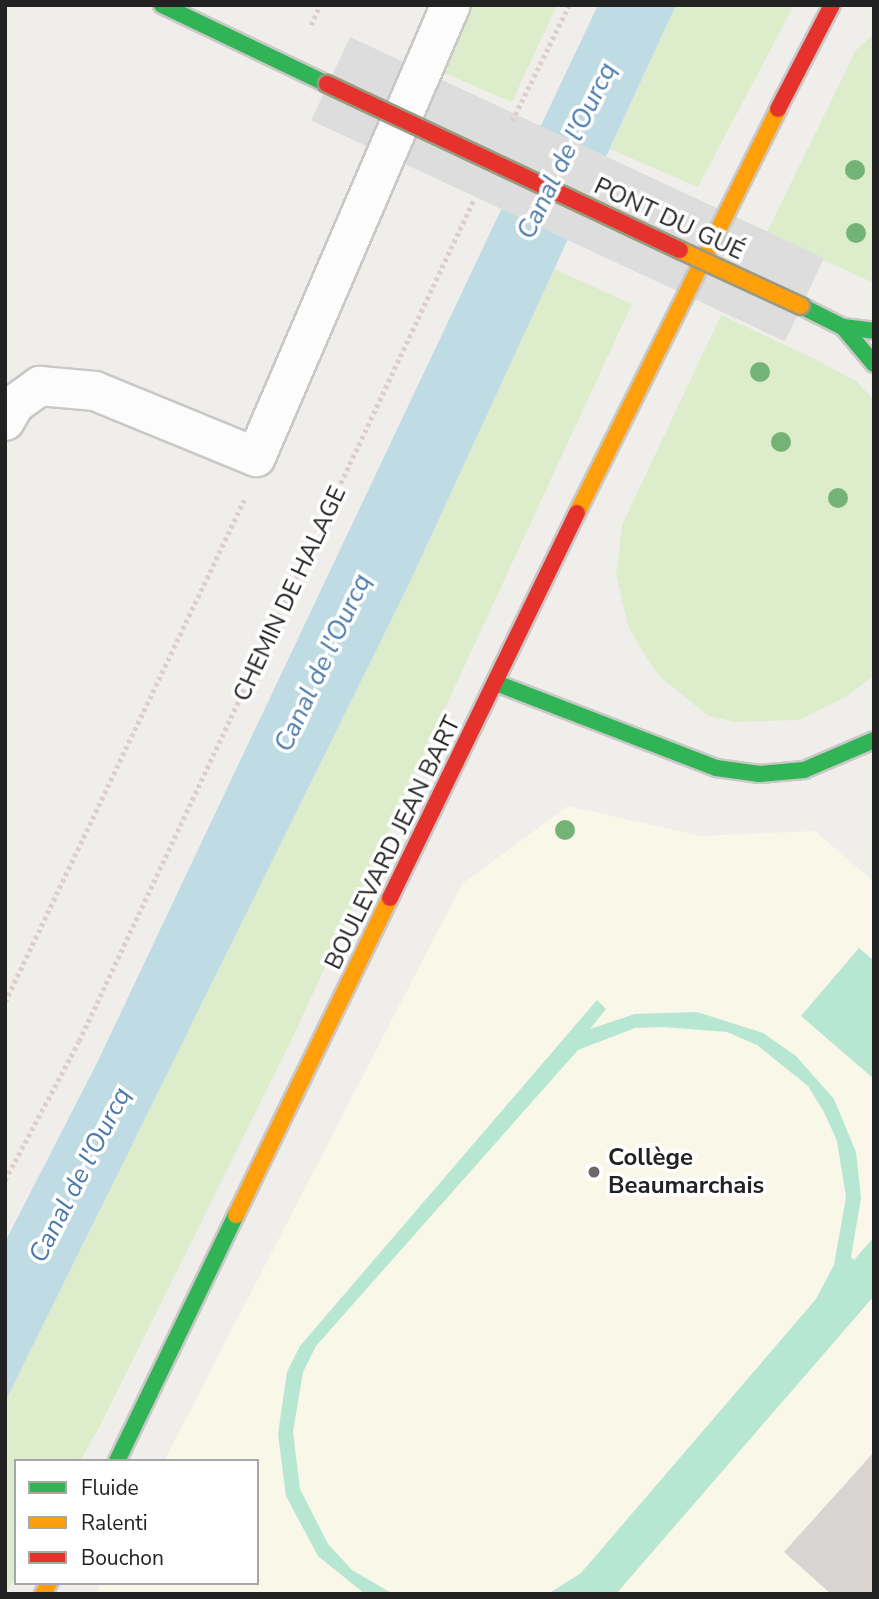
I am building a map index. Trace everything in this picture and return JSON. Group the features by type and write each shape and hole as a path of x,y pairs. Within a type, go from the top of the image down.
{"street":[{"name":"PONT DU GUÉ","path":"162,5 843,327"},
{"path":"5,421 15,404 40,386 95,391 256,457 451,5"},
{"name":"BOULEVARD JEAN BART","path":"118,1459 707,244 832,5"},
{"path":"843,327 874,331"},
{"path":"843,327 874,364"},
{"path":"496,683 716,768 760,774 804,769 874,740"}],"path":[{"path":"307,32 320,5"},
{"path":"510,126 569,5"},
{"name":"CHEMIN DE HALAGE","path":"5,1180 79,1041 480,187"},
{"path":"5,1002 249,488 256,457"}],"shaded area":[{"name":"Collège Beaumarchais","path":"568,806 701,836 815,831 874,882 874,1594 96,1594 100,1585 259,1585 259,1459 165,1459 462,884"}],"green space":[{"path":"467,5 557,5 512,102 437,70"},
{"path":"676,5 794,5 698,187 610,149"},
{"path":"874,34 874,283 766,234 856,50"},
{"path":"554,269 632,304 291,1041 102,1422 81,1459 14,1459 14,1580 5,1594 5,1402 408,586"},
{"path":"721,315 857,382 874,400 874,675 846,697 799,720 735,722 708,716 659,676 642,650 628,625 616,575 622,525"},
{"path":"859,948 874,961 874,1079 801,1016"},
{"path":"597,1000 606,1009 590,1029 635,1014 697,1012 763,1033 796,1056 834,1099 856,1152 861,1198 851,1257 854,1260 874,1237 874,1296 616,1594 548,1594 581,1573 816,1299 834,1265 846,1197 837,1141 824,1112 808,1086 757,1045 727,1032 663,1027 635,1028 578,1050 316,1346 303,1372 293,1432 300,1489 328,1544 352,1570 393,1594 365,1594 318,1556 286,1496 278,1434 287,1372 300,1346"}],"water":[{"name":"Canal de l'Ourcq","path":"598,5 676,5 408,586 5,1402 5,1242 97,1063"}],"pier":[{"path":"350,37 824,258 785,341 311,120"}],"building":[{"path":"874,1452 874,1594 831,1594 784,1552"}],"traffic: fast":[{"path":"162,5 327,84"},
{"path":"801,306 843,327 874,331"},
{"path":"843,327 874,364"},
{"path":"496,683 716,768 760,774 804,770 874,740"},
{"path":"118,1459 236,1215"}],"traffic: slow":[{"path":"577,513 778,109"},
{"path":"680,250 801,306"},
{"path":"236,1215 390,898"},
{"path":"43,1594 48,1585"}],"traffic: jam":[{"path":"778,109 832,5"},
{"path":"327,84 680,250"},
{"path":"390,898 577,513"}],"place":[{"name":"Collège Beaumarchais","path":"594,1172"}]}
